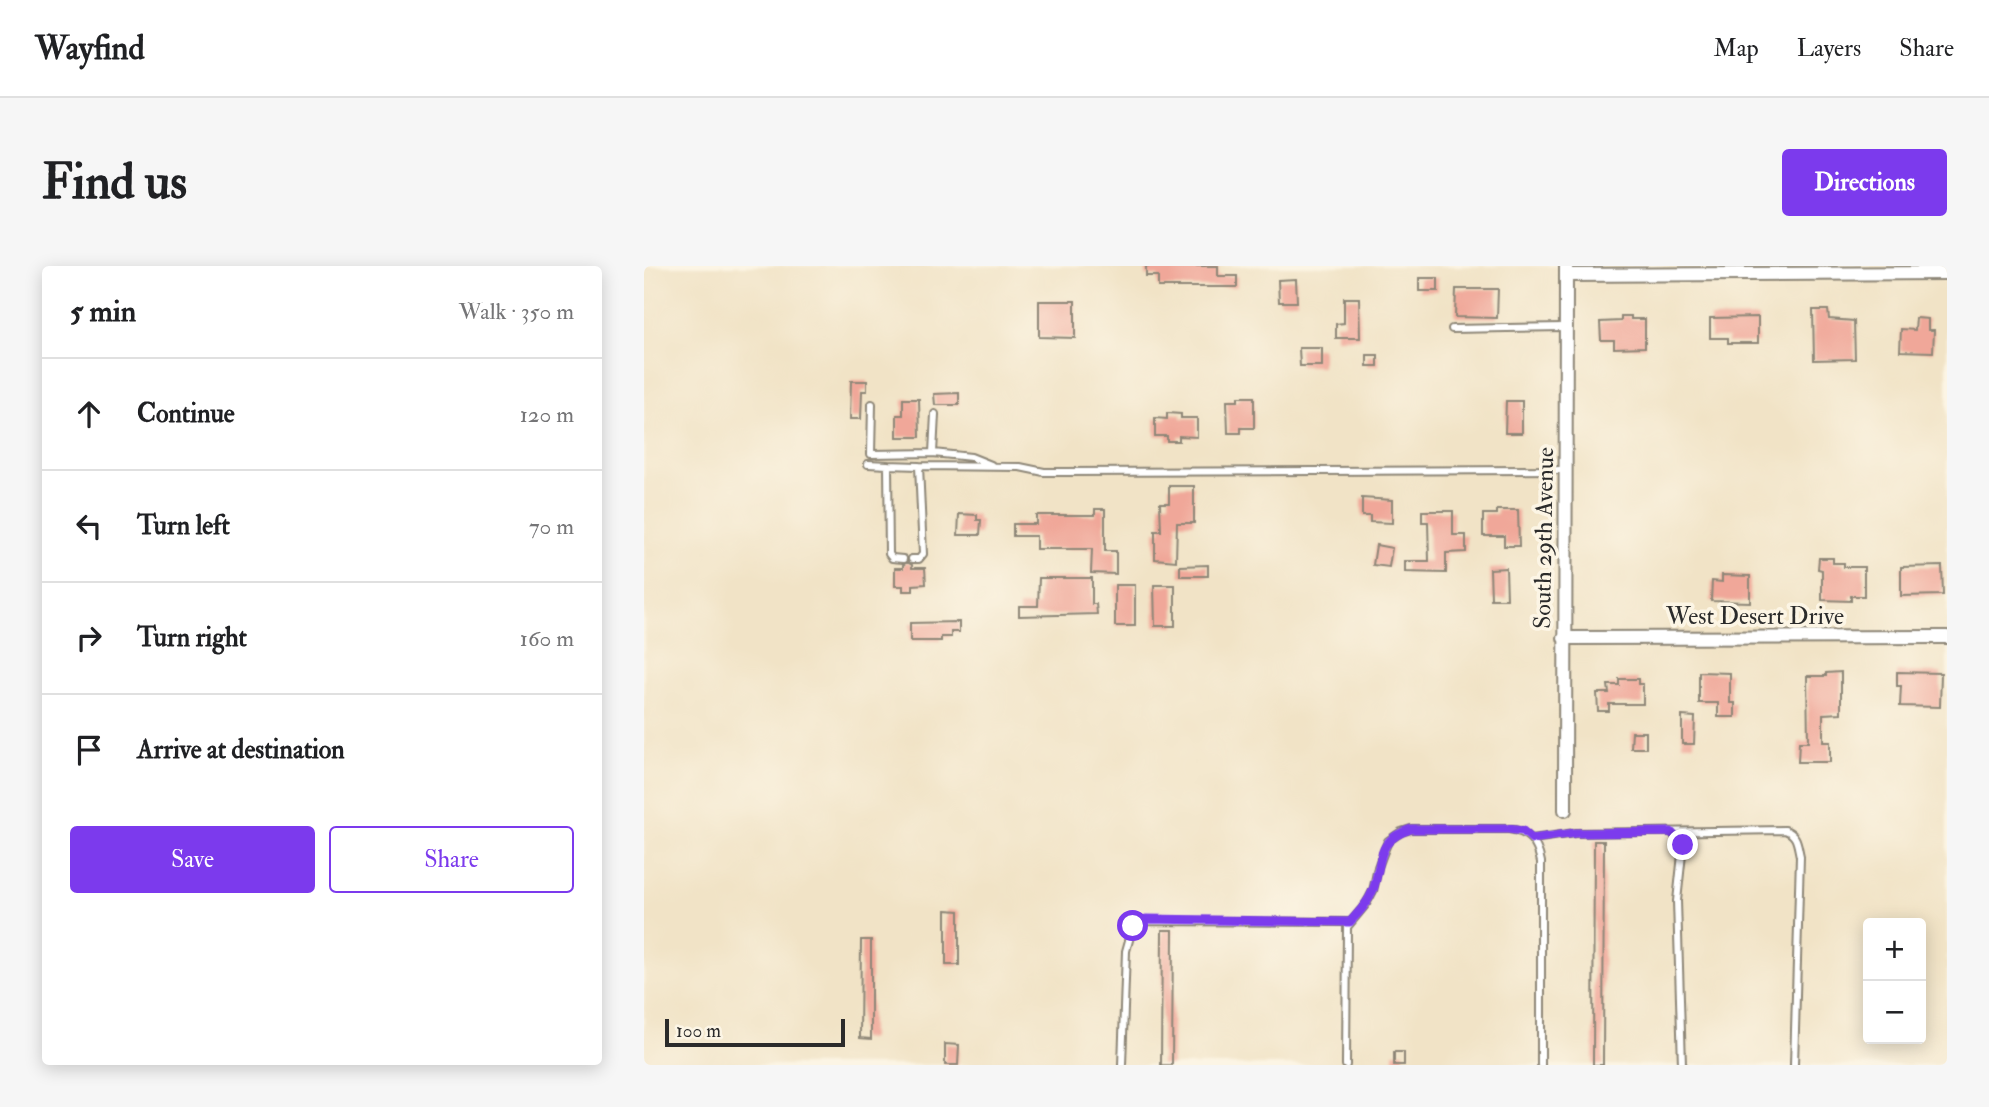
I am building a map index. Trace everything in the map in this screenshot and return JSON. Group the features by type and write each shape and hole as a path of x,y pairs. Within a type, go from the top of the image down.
{"street":[{"path":"1566,271 1947,273"},
{"name":"South 29th Avenue","path":"1564,810 1566,271"},
{"name":"West Desert Drive","path":"1564,638 1947,637"}],"lane":[{"path":"1452,329 1566,327"},
{"path":"872,404 871,454 933,453 971,457 993,466"},
{"path":"933,453 935,414"},
{"path":"868,464 1020,467 1044,472 1565,470"},
{"path":"888,465 889,554 892,558 903,559"},
{"path":"912,559 919,559 923,554 919,466"},
{"path":"1346,1065 1346,933 1350,922 1366,904 1373,891 1384,847 1388,841 1411,829 1508,829 1523,831 1532,839 1541,862 1541,1065"},
{"path":"1532,839 1575,833 1743,829 1785,830 1796,837 1800,856 1794,1065"},
{"path":"1671,832 1683,845 1677,901 1682,1065"},
{"path":"1122,1065 1126,951 1133,926 1140,920 1350,922"}],"building":[{"path":"1146,266 1218,266 1218,276 1237,276 1237,287 1158,287 1158,276 1146,276"},
{"path":"1419,278 1438,278 1438,291 1419,291"},
{"path":"1296,279 1297,302 1279,302 1278,280"},
{"path":"1456,289 1498,289 1497,318 1455,317"},
{"path":"1344,298 1359,298 1360,338 1336,338 1336,324 1344,323"},
{"path":"1039,301 1075,301 1075,338 1039,337"},
{"path":"1813,310 1828,310 1829,319 1854,321 1855,359 1814,360"},
{"path":"1621,316 1645,319 1645,347 1614,348 1614,340 1601,340 1600,322 1621,321"},
{"path":"1758,317 1758,343 1728,343 1728,338 1710,338 1710,318"},
{"path":"1916,318 1928,319 1928,330 1934,330 1933,352 1900,351 1901,329 1915,330"},
{"path":"1299,348 1322,348 1322,366 1300,366"},
{"path":"1367,355 1378,355 1378,366 1367,366"},
{"path":"851,381 867,381 867,391 862,391 861,419 850,419"},
{"path":"959,393 959,405 935,405 934,394"},
{"path":"1238,397 1254,397 1254,428 1241,428 1241,433 1228,433 1227,401 1238,401"},
{"path":"903,399 919,399 920,437 897,437 897,415 903,415"},
{"path":"1506,401 1522,401 1522,433 1505,433"},
{"path":"1167,413 1181,414 1181,418 1197,418 1197,437 1179,436 1179,441 1167,441 1167,436 1155,436 1155,418 1167,419"},
{"path":"1169,486 1194,486 1194,523 1177,523 1176,561 1155,559 1155,531 1161,531 1160,503 1169,503"},
{"path":"1362,498 1392,500 1392,523 1370,522 1370,516 1362,516"},
{"path":"1095,509 1105,509 1105,551 1116,551 1116,574 1091,573 1092,549 1036,549 1036,536 1013,536 1013,524 1036,524 1036,515 1095,515"},
{"path":"1497,510 1518,510 1519,546 1504,546 1504,536 1483,536 1483,514 1497,514"},
{"path":"1422,511 1453,511 1453,535 1466,535 1466,552 1446,553 1446,573 1405,572 1405,561 1429,561 1428,522 1422,522"},
{"path":"959,514 977,515 977,520 981,520 980,535 958,535"},
{"path":"1376,545 1392,548 1389,567 1373,565"},
{"path":"1819,558 1833,558 1833,563 1844,563 1844,567 1864,567 1864,596 1851,596 1851,601 1822,600 1822,570 1818,569"},
{"path":"907,562 912,568 925,568 926,584 913,585 913,591 903,591 903,586 895,586 895,568 903,568"},
{"path":"1208,565 1208,576 1180,576 1180,566"},
{"path":"1942,566 1943,595 1901,596 1901,567"},
{"path":"1506,568 1507,599 1491,599 1490,569"},
{"path":"1722,575 1750,576 1750,602 1711,601 1712,581 1722,582"},
{"path":"1039,578 1092,578 1092,604 1096,604 1097,614 1019,616 1019,606 1038,606"},
{"path":"1115,585 1135,585 1135,626 1115,626"},
{"path":"1154,585 1175,585 1175,626 1155,626"},
{"path":"959,622 959,632 951,632 951,637 941,637 941,641 910,641 910,623"},
{"path":"1699,672 1730,673 1730,703 1735,703 1735,717 1718,717 1718,703 1699,703"},
{"path":"1841,672 1841,713 1823,714 1823,742 1830,742 1830,762 1798,762 1799,742 1808,742 1807,676 1826,676 1826,673"},
{"path":"1897,672 1941,673 1940,707 1900,706 1901,686 1897,686"},
{"path":"1619,679 1638,679 1638,684 1643,684 1643,704 1609,704 1609,711 1598,711 1597,693 1609,693 1608,685 1619,685"},
{"path":"1682,716 1695,717 1694,744 1682,744"},
{"path":"1632,732 1646,732 1646,748 1631,748"},
{"path":"1594,841 1604,841 1603,1065 1593,1065"},
{"path":"946,910 959,911 959,965 946,965"},
{"path":"1162,930 1173,930 1172,1065 1161,1065"},
{"path":"861,940 871,940 871,1039 860,1038"},
{"path":"945,1044 959,1045 958,1065 945,1065"},
{"path":"1394,1052 1404,1052 1404,1065 1394,1065"}],"route":[{"path":"1133,926 1146,919 1350,922 1366,904 1373,891 1384,847 1393,836 1411,829 1508,829 1523,831 1532,839 1575,833 1671,832 1683,845"}]}
